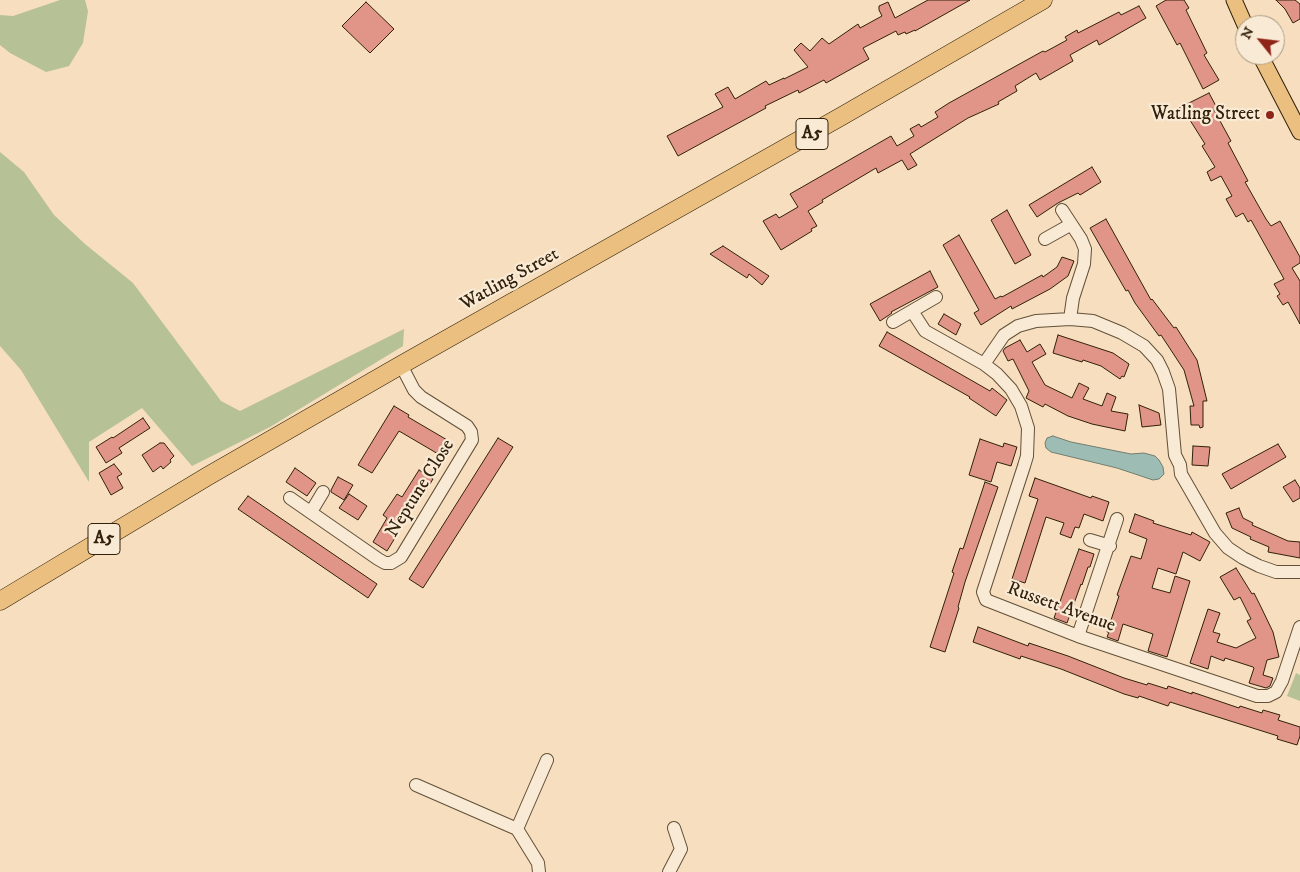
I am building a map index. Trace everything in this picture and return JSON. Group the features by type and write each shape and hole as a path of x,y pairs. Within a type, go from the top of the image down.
{"highway":[{"name":"Watling Street","path":"0,601 208,476 1043,0"}],"main road":[{"path":"1234,0 1241,15"},
{"path":"1265,65 1300,132"}],"street":[{"path":"1062,210 1085,249 1084,264 1073,298 1070,319"},
{"path":"1045,239 1070,225"},
{"path":"893,322 936,297"},
{"name":"Russett Avenue","path":"912,311 925,331 984,364 998,374 1011,389 1028,428 1027,456 982,592 984,597 991,603 1078,636 1258,696 1268,696 1276,692 1282,681 1300,627"},
{"path":"984,364 1004,335 1018,326 1036,321 1070,319 1093,321 1122,333 1144,346 1157,360 1169,389 1175,455 1181,474 1215,533 1228,548 1259,566 1276,572 1300,572"},
{"name":"Neptune Close","path":"290,498 385,563 392,563 401,557 472,440 471,432 467,426 421,397 414,390 400,366"},
{"path":"310,512 323,492"},
{"path":"1078,636 1118,519"},
{"path":"1090,540 1110,546"},
{"path":"517,829 547,760"},
{"path":"416,786 517,829 538,863 539,872"},
{"path":"669,872 681,848 674,828"}],"green space":[{"path":"60,0 85,0 88,11 83,43 69,66 46,72 10,53 0,45 0,15 13,16"},
{"path":"0,152 24,172 54,215 85,244 133,283 221,401 240,411 404,329 403,346 270,427 192,466 142,408 89,442 89,482 21,370 0,346"},
{"path":"1296,673 1300,675 1300,701 1287,696"}],"water":[{"path":"1053,436 1071,442 1131,454 1144,453 1155,456 1163,467 1164,474 1159,479 1153,480 1117,468 1051,452 1046,448 1045,443 1047,438"}],"building":[{"path":"928,0 970,0 915,31 898,35 896,31 863,48 869,59 826,83 824,80 799,93 798,90 765,106 766,108 678,156 667,136 723,107 715,94 728,87 735,99 766,81 769,85 808,67 794,50 801,43 810,51 822,38 829,44 858,24 860,28 882,16 879,6 888,2 895,18"},
{"path":"1166,0 1184,0 1189,8 1186,10 1207,53 1204,55 1219,80 1203,89 1180,43 1177,45 1156,6"},
{"path":"1276,0 1295,0 1300,4 1300,19 1293,23 1285,9"},
{"path":"366,2 394,29 370,53 342,26"},
{"path":"1139,6 1146,18 1099,45 1097,40 1070,55 1073,61 1040,80 1036,73 1015,86 1017,91 998,102 999,104 968,118 910,154 917,165 908,170 902,160 878,173 876,168 822,200 823,202 808,211 817,226 781,250 763,221 776,214 779,218 798,207 790,194 891,136 897,146 914,136 910,129 919,124 921,127 938,117 935,112 949,103 1043,51 1045,52 1067,40 1065,37 1077,30 1078,33 1119,12 1121,15"},
{"path":"1209,93 1217,108 1214,110 1231,141 1228,143 1248,181 1245,182 1271,226 1280,221 1300,257 1300,263 1292,268 1300,281 1300,324 1288,302 1283,305 1277,296 1280,294 1274,284 1284,279 1251,220 1248,222 1243,213 1236,217 1226,199 1232,196 1221,176 1211,181 1207,172 1215,167 1202,146 1205,144 1188,117 1185,119 1179,108"},
{"path":"1092,167 1101,182 1080,195 1078,193 1058,203 1037,217 1029,205"},
{"path":"1007,210 1031,255 1015,264 991,220"},
{"path":"1106,219 1151,300 1174,328 1176,327 1197,360 1207,401 1203,401 1203,427 1191,425 1190,406 1194,406 1184,370 1161,335 1159,336 1135,303 1128,290 1126,291 1090,228"},
{"path":"959,235 995,299 1042,275 1043,277 1057,267 1062,257 1074,261 1068,276 1050,289 1012,309 1011,306 981,325 974,313 979,310 943,245"},
{"path":"723,246 769,276 762,285 749,274 747,278 710,254"},
{"path":"930,271 938,287 891,312 880,321 870,304"},
{"path":"944,314 961,324 956,335 938,324"},
{"path":"887,332 990,391 992,388 1007,400 996,416 970,397 879,346"},
{"path":"1058,335 1113,353 1129,364 1124,377 1122,376 1120,379 1101,366 1053,353"},
{"path":"1020,340 1027,352 1040,344 1046,354 1032,362 1045,385 1072,398 1079,383 1089,388 1083,399 1102,406 1107,393 1116,397 1111,411 1128,414 1125,431 1092,424 1068,416 1045,404 1043,407 1026,398 1029,391 1013,359 1008,361 1003,351"},
{"path":"1139,405 1159,413 1161,425 1142,427"},
{"path":"394,406 409,415 408,417 454,444 445,458 399,431 372,473 358,465"},
{"path":"143,418 150,428 119,448 122,453 106,463 96,447"},
{"path":"498,438 513,447 423,588 409,579"},
{"path":"980,439 1003,447 1004,443 1017,447 1011,466 997,462 991,482 969,475"},
{"path":"160,443 164,443 174,456 170,460 171,462 163,469 161,466 153,472 142,455"},
{"path":"1278,444 1286,457 1231,489 1222,474"},
{"path":"1193,446 1210,447 1208,466 1192,465"},
{"path":"114,464 122,474 117,477 123,488 111,495 99,473"},
{"path":"295,468 316,483 307,496 286,482"},
{"path":"419,470 433,479 422,497 416,494 394,530 398,533 387,551 373,542 387,518 383,515 397,494 402,497"},
{"path":"338,477 353,485 344,500 331,492"},
{"path":"1035,478 1091,498 1092,496 1109,502 1103,521 1084,514 1079,528 1075,527 1071,538 1060,534 1064,523 1046,517 1025,583 1012,579 1038,499 1029,496"},
{"path":"1295,480 1300,488 1300,498 1293,502 1283,487"},
{"path":"985,482 998,487 965,582 945,652 930,647 954,573 952,572 960,548 963,549"},
{"path":"349,494 367,506 358,520 339,508"},
{"path":"248,496 377,584 368,598 238,509"},
{"path":"1239,508 1243,518 1253,523 1252,525 1288,541 1300,542 1300,558 1268,552 1269,547 1250,539 1251,537 1232,528 1226,513"},
{"path":"1135,514 1154,521 1153,523 1191,535 1192,532 1210,542 1200,561 1183,552 1176,574 1158,568 1152,588 1170,593 1175,576 1190,581 1167,657 1148,651 1153,634 1123,624 1118,641 1107,637 1119,596 1117,595 1131,556 1141,559 1147,539 1129,532"},
{"path":"1079,549 1094,554 1067,623 1054,618"},
{"path":"1236,568 1252,594 1254,593 1273,632 1279,657 1267,660 1263,675 1273,678 1270,686 1266,688 1249,683 1253,667 1225,658 1224,661 1211,656 1208,669 1190,663 1208,609 1220,613 1213,632 1220,634 1217,642 1236,648 1256,638 1247,621 1251,619 1240,597 1234,600 1220,577"},
{"path":"978,627 1028,646 1029,643 1068,656 1147,685 1148,683 1167,689 1168,686 1239,708 1240,706 1262,713 1263,710 1280,715 1278,720 1300,727 1297,745 1277,739 1278,736 1170,702 1168,706 1139,696 1138,698 1124,694 1061,669 1021,656 1020,659 973,642"}],"place":[{"name":"Watling Street","path":"1270,115"}]}
